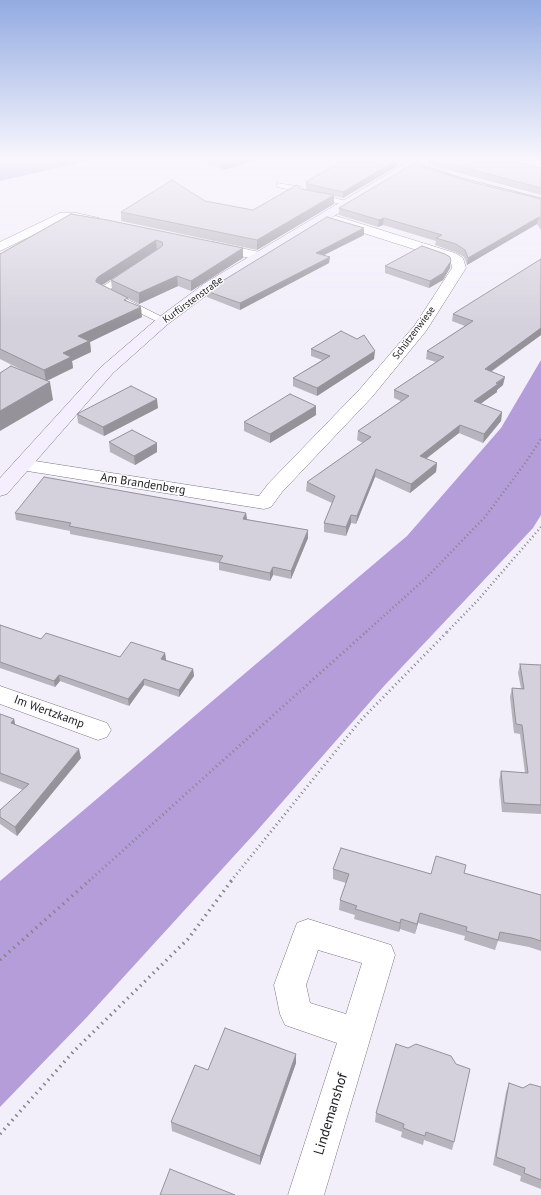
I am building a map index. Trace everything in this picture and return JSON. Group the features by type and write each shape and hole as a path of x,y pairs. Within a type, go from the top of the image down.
{"street":[{"name":"Kurfürstenstraße","path":"0,490 107,370 163,321 210,286 324,216"},
{"name":"Schützenwiese","path":"264,503 275,488 366,393 421,328 459,268 458,261 450,256 324,216"},
{"path":"0,246 60,217 76,217 105,223"},
{"path":"197,242 259,256"},
{"name":"Am Brandenberg","path":"22,465 264,503"},
{"name":"Im Wertzkamp","path":"0,695 98,730"},
{"name":"Lindemanshof","path":"306,1195 356,1033"}],"lane":[{"path":"134,270 103,290 103,292 163,321"}],"path":[{"path":"0,960 426,578 485,517 526,462 541,438"},
{"path":"0,1134 74,1051 188,939 243,864 360,721 478,600 541,527"}],"shaded area":[{"path":"541,360 541,515 533,528 384,686 255,833 87,1017 0,1107 0,881 407,536 501,428"}],"building":[{"path":"70,215 107,220 243,248 191,281 177,276 139,293 111,280 163,245 162,242 156,240 98,277 96,280 96,282 128,298 124,300 141,307 78,336 89,341 63,353 71,357 44,370 0,349 0,254"},
{"path":"134,215 300,215 257,240"},
{"path":"362,215 541,215 541,221 539,217 468,258 465,250 456,244 436,238 442,235 384,218 379,220"},
{"path":"327,217 364,228 316,253 330,257 240,303 206,291"},
{"path":"422,246 445,254 450,257 451,261 443,273 430,281 385,266"},
{"path":"541,259 541,328 485,369 505,377 496,383 498,384 474,401 502,412 484,434 460,425 420,456 437,463 411,484 376,469 357,516 351,515 346,527 324,523 335,496 307,482 371,437 358,431 409,396 394,390 444,357 427,351 473,321 453,314"},
{"path":"341,331 357,339 364,335 375,351 317,388 293,378 330,356 311,349"},
{"path":"11,366 50,382 0,411 0,373"},
{"path":"131,386 157,399 103,427 77,414"},
{"path":"290,394 316,406 270,434 244,422"},
{"path":"132,430 157,443 134,456 109,442"},
{"path":"44,477 246,513 243,519 308,530 291,571 273,567 270,573 219,562 223,556 69,526 71,523 15,513"},
{"path":"0,625 41,639 46,633 120,657 131,642 165,653 161,659 193,669 179,690 144,679 128,699 59,675 54,681 0,662"},
{"path":"520,664 541,665 541,805 504,803 501,771 528,773 522,725 516,724 512,688 524,689"},
{"path":"0,714 14,719 11,723 79,749 15,827 0,817 0,810 29,784 0,773"},
{"path":"341,848 431,874 436,856 466,865 464,873 541,895 541,941 500,932 498,940 466,931 467,927 420,913 417,924 401,919 400,923 355,909 357,906 340,900 349,874 333,869"},
{"path":"225,1028 296,1054 260,1156 171,1122 195,1065 208,1070"},
{"path":"396,1044 408,1048 416,1044 451,1056 456,1064 470,1069 454,1142 426,1132 425,1136 413,1132 403,1128 404,1124 376,1113"},
{"path":"509,1083 523,1088 530,1084 541,1087 541,1180 524,1173 525,1168 496,1157"},
{"path":"170,1169 235,1195 160,1195"}]}
